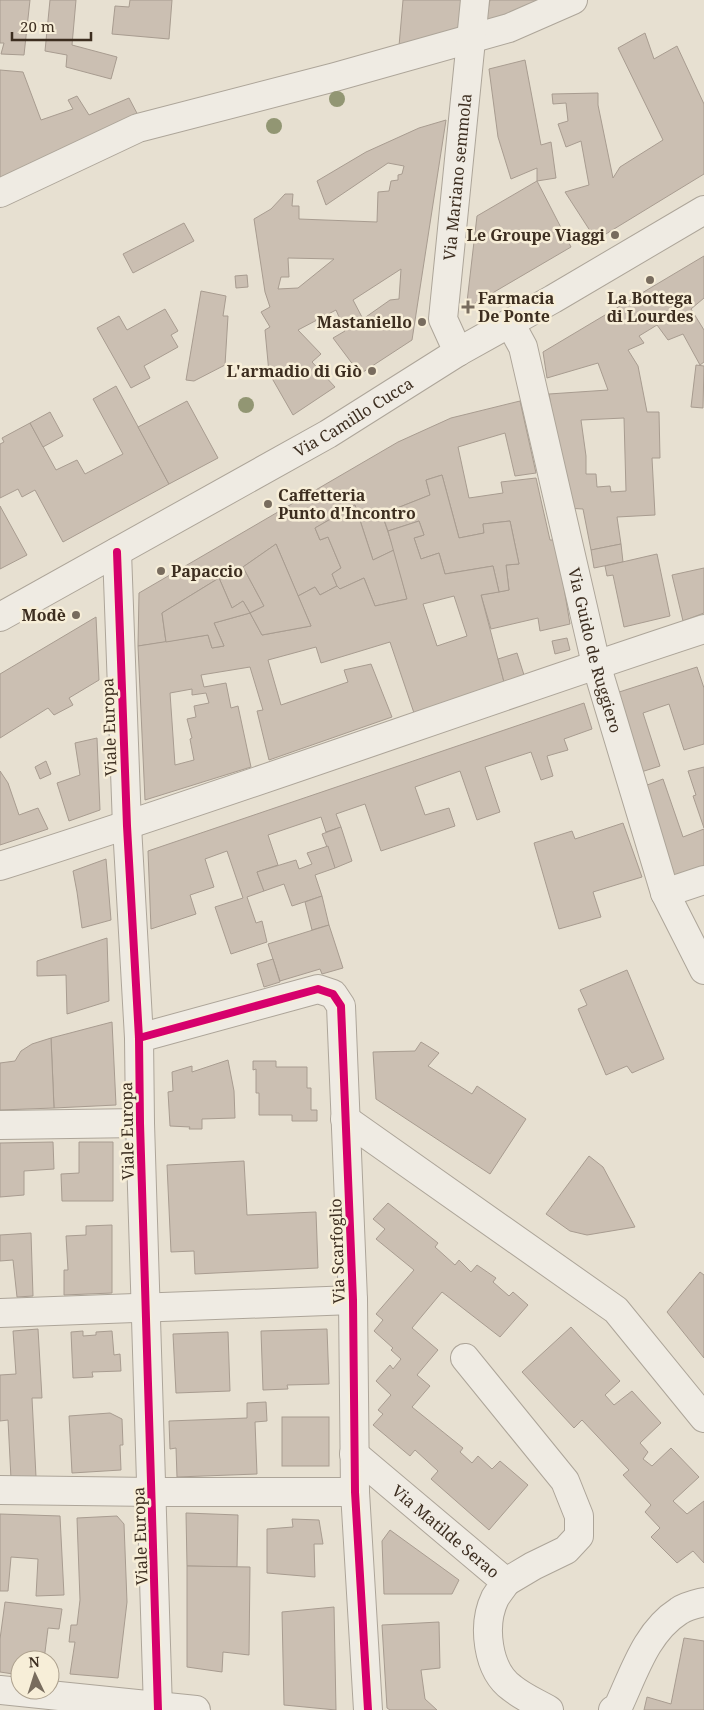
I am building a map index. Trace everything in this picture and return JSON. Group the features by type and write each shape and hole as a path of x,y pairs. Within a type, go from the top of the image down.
{"street":[{"name":"Via Mariano semmola","path":"458,352 443,319 475,0"},
{"path":"0,193 138,128 335,77 509,28 573,0"},
{"name":"Via Camillo Cucca","path":"0,617 328,434 458,352 704,210"},
{"name":"Via Guido de Ruggiero","path":"510,323 523,347 596,664 665,893 704,970"},
{"name":"Viale Europa","path":"117,552 127,826 139,1038 158,1708"},
{"path":"0,866 127,826 596,664 704,629"},
{"path":"665,893 704,880"},
{"name":"Via Scarfoglio","path":"139,1038 318,989 333,994 341,1006 353,1300 354,1454 368,1710"},
{"path":"345,1118 616,1310 704,1418"},
{"path":"0,1126 140,1123"},
{"path":"0,1313 353,1300"},
{"path":"465,1358 565,1481 579,1516 578,1536 566,1550 506,1582"},
{"name":"Via Matilde Serao","path":"354,1454 506,1582 495,1598 488,1628 495,1669 511,1688 549,1710"},
{"path":"0,1490 356,1492"},
{"path":"613,1710 618,1707 648,1644 661,1624 680,1609 704,1602"},
{"path":"0,1690 158,1708 196,1710"}],"building":[{"path":"0,0 30,0 24,55 1,54 4,43 0,43"},
{"path":"50,0 76,0 72,45 117,57 111,79 66,67 67,55 45,51"},
{"path":"130,0 172,0 169,39 112,34 115,6 129,7"},
{"path":"403,0 462,0 461,30 399,46"},
{"path":"490,0 545,0 485,23"},
{"path":"645,33 654,59 677,46 704,104 704,174 596,240 565,192 589,185 581,141 566,147 558,124 568,121 566,103 553,104 552,94 598,93 598,105 613,178 620,167 663,140 618,48"},
{"path":"525,60 541,145 551,142 556,178 537,181 537,168 511,179 498,137 489,69"},
{"path":"0,70 23,72 41,120 73,109 68,100 77,96 89,115 129,98 140,119 0,185"},
{"path":"446,120 412,340 360,374 333,338 345,331 336,310 298,330 321,354 312,362 335,387 293,415 269,373 265,330 270,327 261,312 270,307 265,292 254,219 271,209 285,194 293,194 292,206 299,206 299,219 377,222 378,192 389,191 391,181 398,180 398,175 402,174 404,166 388,163 326,205 317,181 366,152 419,128","holes":["288,258 334,259 298,288 278,289 281,277 289,277","401,269 399,299 390,300 363,319 353,300"]},
{"path":"537,181 571,247 472,305 467,302 477,216"},
{"path":"184,223 194,241 133,273 123,254"},
{"path":"704,256 704,298 691,309 704,330 704,362 700,365 683,334 668,340 657,325 639,336 644,343 628,350 638,366 647,412 659,412 660,458 652,458 655,515 617,517 621,544 591,550 583,509 566,508 549,394 608,390 598,363 547,378 543,352","holes":["624,418 626,491 611,492 610,486 597,487 596,474 586,474 586,456 581,420"]},
{"path":"247,275 248,287 236,288 235,276"},
{"path":"201,291 226,296 223,316 228,316 225,365 194,381 186,380"},
{"path":"165,309 178,331 171,335 178,347 144,366 150,378 131,388 97,328 119,316 127,330"},
{"path":"696,365 704,366 703,408 691,407"},
{"path":"116,386 169,484 63,542 35,490 22,497 18,489 0,498 0,444 4,442 2,438 30,423 56,470 77,460 85,474 123,454 93,399"},
{"path":"187,401 218,458 169,484 138,427"},
{"path":"520,401 536,473 515,476 505,433 458,447 469,498 503,493 501,482 536,478 550,540 556,540 570,624 540,631 538,618 491,629 481,595 509,590 506,565 519,564 510,521 483,524 484,533 459,538 442,475 426,480 430,495 382,514 394,550 373,560 355,505 315,528 320,540 328,537 341,568 332,574 337,586 320,595 315,587 298,596 276,544 243,567 264,606 250,613 243,601 232,608 219,578 162,613 166,642 138,646 139,593 398,442 451,418"},
{"path":"50,412 63,436 43,447 30,423"},
{"path":"442,475 459,538 484,533 483,524 510,521 519,564 506,565 509,590 499,592 493,566 445,574 439,553 421,559 414,538 424,535 419,521 388,531 382,514 430,495 426,480"},
{"path":"355,505 373,560 394,550 407,599 375,606 364,578 340,589 337,586 332,574 341,568 328,537 320,540 315,528"},
{"path":"0,506 27,555 0,569"},
{"path":"419,521 424,535 414,538 421,559 439,553 445,574 493,566 499,592 481,595 504,682 414,713 390,642 321,663 316,647 268,660 281,705 348,682 344,670 371,664 392,717 269,760 257,711 263,710 250,667 201,675 204,687 226,683 231,708 238,706 251,767 145,800 138,646 208,635 212,648 224,646 214,623 250,613 262,635 311,626 298,596 315,587 320,595 337,586 340,589 364,578 375,606 407,599 388,531","holes":["454,596 467,636 437,646 423,604","192,689 192,695 206,693 209,703 194,706 196,717 187,719 192,738 190,739 194,760 175,765 170,693"]},
{"path":"276,544 311,626 262,635 250,613 264,606 243,567"},
{"path":"621,544 623,562 594,568 591,550"},
{"path":"657,554 670,616 624,627 613,575 607,576 605,566"},
{"path":"704,568 704,613 683,621 672,575"},
{"path":"219,578 232,608 243,601 250,613 214,623 224,646 212,648 208,635 166,642 162,613"},
{"path":"96,617 99,680 69,698 73,705 54,715 48,708 0,738 0,674"},
{"path":"567,638 570,650 555,654 552,641"},
{"path":"517,653 524,675 504,682 498,659"},
{"path":"697,667 704,688 704,744 684,750 669,704 643,713 660,766 638,773 613,694"},
{"path":"584,703 592,729 564,739 568,750 547,756 553,776 541,780 531,752 485,767 500,812 477,820 460,771 415,787 425,815 449,808 455,826 381,851 365,804 336,814 341,827 326,832 321,817 268,835 278,865 257,872 264,891 247,897 256,923 262,921 267,942 231,954 215,907 243,898 227,851 205,859 214,887 190,895 196,914 151,929 148,851"},
{"path":"97,738 100,810 69,821 57,783 80,775 75,743"},
{"path":"46,761 51,774 40,779 35,767"},
{"path":"704,767 704,828 693,796 696,795 688,771"},
{"path":"0,771 8,783 19,815 38,808 48,829 0,845"},
{"path":"663,779 683,837 704,829 704,868 675,878 642,787"},
{"path":"623,823 642,877 593,892 601,917 559,929 534,843 572,831 575,839"},
{"path":"341,827 352,861 335,868 322,834"},
{"path":"328,846 335,868 315,875 322,896 292,906 284,884 264,891 257,872 296,860 299,869 312,864 307,853"},
{"path":"106,859 111,920 82,928 73,871"},
{"path":"322,896 329,925 312,930 305,902"},
{"path":"329,925 343,968 322,974 320,969 280,981 268,944"},
{"path":"107,938 109,1001 67,1014 66,975 37,976 37,961"},
{"path":"273,959 280,982 264,987 257,964"},
{"path":"627,970 664,1059 632,1073 627,1066 606,1075 578,1009 587,1005 580,990"},
{"path":"112,1022 116,1105 54,1108 51,1038"},
{"path":"51,1038 54,1108 0,1110 0,1063 15,1061 21,1051 32,1044"},
{"path":"421,1042 439,1053 428,1066 472,1094 477,1086 526,1119 490,1174 376,1099 373,1052 415,1051"},
{"path":"228,1060 234,1091 235,1118 202,1119 202,1129 170,1126 168,1092 173,1091 172,1072 192,1066 192,1072"},
{"path":"253,1061 276,1061 276,1067 307,1067 307,1088 311,1088 311,1110 317,1110 317,1121 292,1121 292,1115 259,1115 259,1093 256,1093 256,1069 253,1070"},
{"path":"53,1142 54,1169 24,1171 24,1195 0,1197 0,1143"},
{"path":"79,1142 113,1142 113,1201 62,1201 61,1174 79,1173"},
{"path":"589,1156 603,1167 635,1227 587,1235 570,1231 546,1214"},
{"path":"244,1161 247,1215 316,1212 318,1268 195,1274 194,1251 171,1252 167,1165"},
{"path":"388,1203 438,1243 435,1247 455,1265 459,1260 471,1272 477,1265 496,1278 493,1282 509,1296 513,1292 528,1305 500,1337 442,1292 412,1328 438,1350 417,1375 430,1386 412,1407 463,1448 460,1452 472,1463 478,1456 492,1469 500,1461 528,1485 489,1530 431,1479 438,1471 415,1450 410,1456 373,1425 383,1414 378,1410 391,1395 376,1381 390,1365 393,1369 401,1359 391,1350 393,1348 374,1331 383,1320 376,1314 414,1270 376,1239 385,1229 373,1219"},
{"path":"112,1225 112,1293 64,1295 64,1270 68,1270 66,1236 86,1235 86,1226"},
{"path":"31,1233 33,1296 17,1297 13,1260 0,1261 0,1235"},
{"path":"700,1272 704,1275 704,1358 667,1312"},
{"path":"571,1327 620,1381 605,1395 614,1405 632,1391 661,1423 640,1443 648,1452 643,1459 652,1466 671,1448 699,1477 673,1501 687,1514 704,1501 704,1563 693,1551 677,1563 651,1537 660,1528 645,1512 651,1505 623,1475 629,1470 582,1420 574,1428 522,1372"},
{"path":"38,1329 42,1398 32,1398 36,1477 11,1479 8,1420 0,1421 0,1375 16,1374 13,1331"},
{"path":"327,1329 329,1384 287,1385 288,1389 263,1390 261,1331"},
{"path":"83,1331 83,1336 96,1335 96,1332 112,1331 114,1355 120,1354 121,1371 92,1372 93,1377 73,1378 71,1332"},
{"path":"228,1332 230,1391 176,1393 173,1334"},
{"path":"266,1402 267,1421 255,1422 257,1474 177,1477 176,1448 170,1449 169,1421 247,1418 247,1403"},
{"path":"110,1413 122,1419 123,1445 120,1445 121,1470 72,1473 69,1416"},
{"path":"282,1417 329,1417 329,1466 282,1466"},
{"path":"186,1513 238,1515 237,1567 187,1566"},
{"path":"0,1514 60,1516 64,1595 36,1596 38,1559 11,1557 8,1591 0,1591"},
{"path":"117,1516 124,1524 127,1602 118,1678 70,1674 75,1642 69,1642 71,1625 77,1625 80,1600 77,1518"},
{"path":"292,1519 319,1520 323,1544 314,1544 315,1577 267,1573 267,1529 293,1527"},
{"path":"390,1530 459,1580 452,1594 384,1594 382,1541"},
{"path":"187,1566 250,1567 249,1655 223,1652 222,1672 187,1667"},
{"path":"5,1602 62,1609 59,1629 48,1628 45,1650 10,1650 10,1674 0,1672 0,1639"},
{"path":"334,1607 336,1710 284,1705 282,1612"},
{"path":"439,1622 440,1668 421,1670 425,1699 437,1710 390,1710 387,1708 382,1625"},
{"path":"684,1638 704,1641 704,1710 644,1710 647,1697 671,1704"}],"cycle path":[{"path":"117,552 127,826 139,1038 158,1710"},
{"path":"139,1038 318,989 333,994 341,1006 353,1300 355,1492 368,1710"}],"place":[{"name":"Le Groupe Viaggi","path":"615,235"},
{"name":"La Bottega di Lourdes","path":"650,280"},
{"name":"Farmacia De Ponte","path":"468,307"},
{"name":"Mastaniello","path":"422,322"},
{"name":"L'armadio di Giò","path":"372,371"},
{"name":"Caffetteria Punto d'Incontro","path":"268,504"},
{"name":"Papaccio","path":"161,571"},
{"name":"Modè","path":"76,615"}]}
